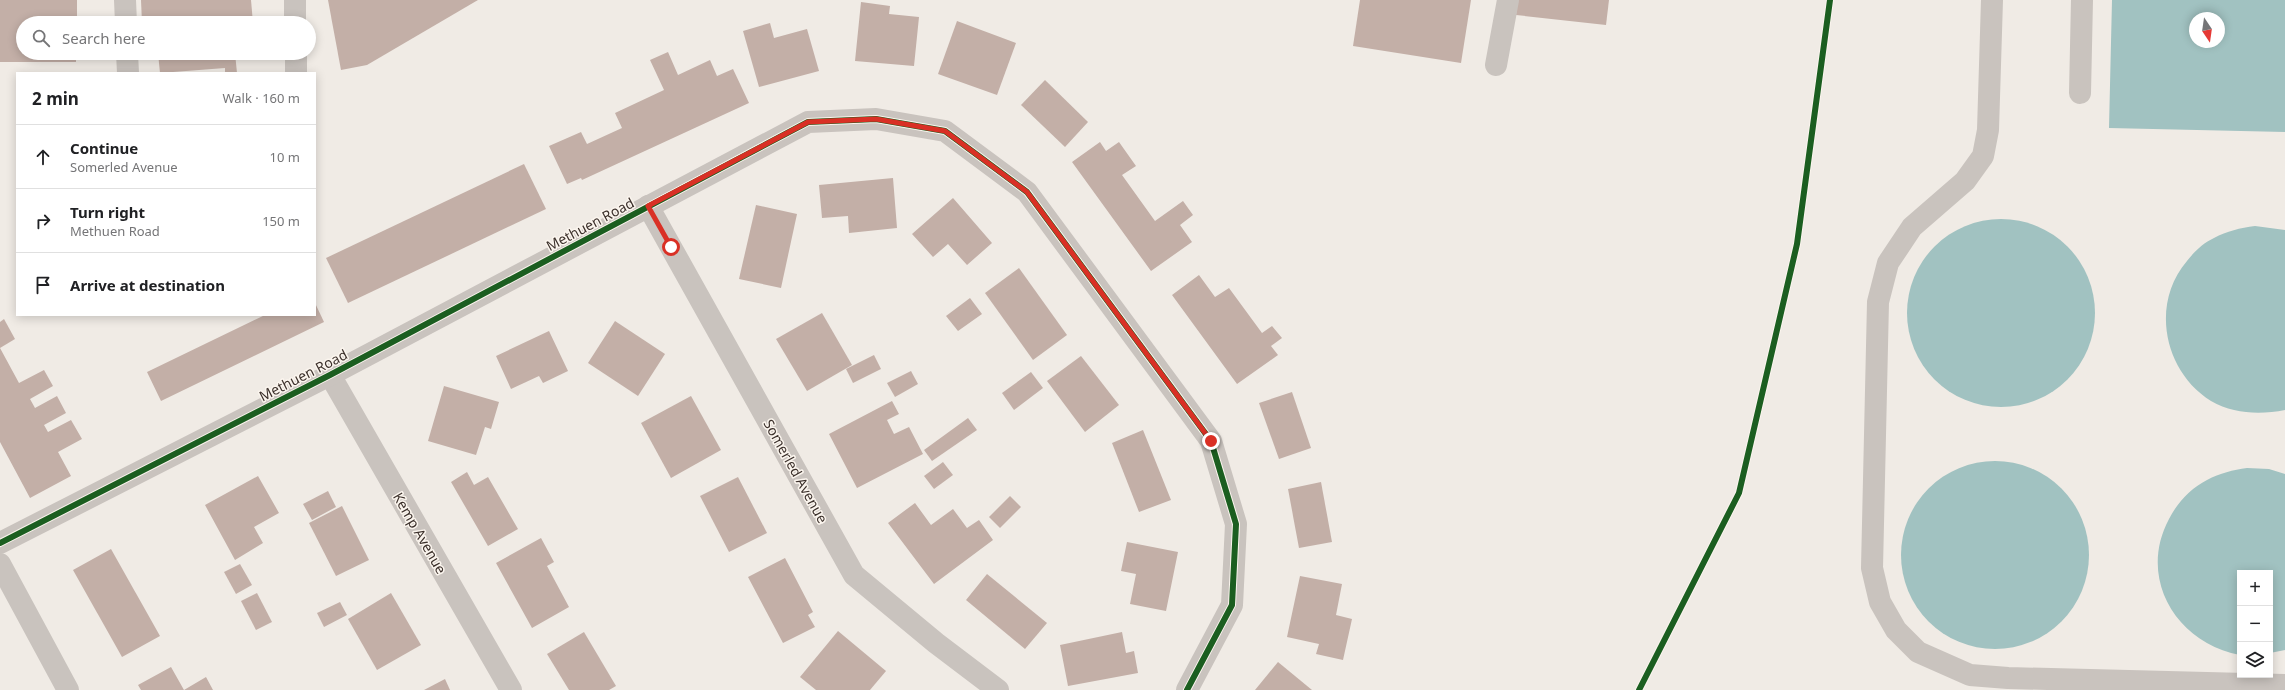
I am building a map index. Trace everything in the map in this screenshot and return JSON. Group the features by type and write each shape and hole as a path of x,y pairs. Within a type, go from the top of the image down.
{"street":[{"path":"125,0 126,16"},
{"path":"295,0 295,16"},
{"path":"1496,65 1508,0"},
{"path":"1992,0 1988,130 1983,156 1965,181 1912,228 1888,263 1878,302 1872,568 1880,602 1896,630 1918,652 1970,675 2008,678 2285,686"},
{"path":"2080,94 2082,0"},
{"path":"127,60 128,72"},
{"path":"296,60 296,72"},
{"name":"Methuen Road","path":"0,543 330,375 808,122 876,119 945,131 1027,192 1211,441 1236,524 1232,605 1187,690"},
{"name":"Somerled Avenue","path":"648,206 854,575 936,643 998,690"},
{"name":"Kemp Avenue","path":"330,375 511,690"},
{"path":"0,564 68,690"}],"water":[{"path":"2112,0 2285,0 2285,132 2109,128"},
{"path":"2001,219 2028,223 2045,230 2067,247 2084,269 2091,286 2095,313 2091,340 2084,357 2067,379 2045,396 2028,403 2001,407 1974,403 1957,396 1935,379 1918,357 1911,340 1907,313 1911,286 1918,269 1935,247 1957,230 1974,223"},
{"path":"2255,226 2285,230 2285,410 2266,413 2229,409 2211,401 2195,388 2182,373 2173,355 2168,336 2166,317 2169,297 2175,278 2196,251 2206,242 2224,233"},
{"path":"1995,461 2013,463 2031,468 2047,477 2061,489 2073,503 2082,519 2087,537 2089,555 2087,573 2082,591 2073,607 2061,621 2047,633 2031,642 2013,647 1995,649 1977,647 1959,642 1943,633 1929,621 1917,607 1908,591 1903,573 1901,555 1903,537 1908,519 1917,503 1929,489 1943,477 1959,468 1977,463"},
{"path":"2247,468 2269,469 2285,474 2285,650 2273,652 2273,570 2237,570 2237,654 2218,648 2198,637 2181,623 2169,605 2161,585 2158,564 2160,542 2169,519 2176,507 2185,496 2201,483 2227,472"}],"building":[{"path":"0,0 77,0 77,16 16,16 16,60 76,60 76,62 0,62"},
{"path":"141,0 251,0 252,16 142,16"},
{"path":"328,0 478,0 367,65 341,70"},
{"path":"1360,0 1471,0 1461,63 1353,46"},
{"path":"1517,0 1609,0 1606,25 1516,15"},
{"path":"861,2 890,6 889,14 919,17 914,66 855,61"},
{"path":"957,21 1016,43 997,95 938,74"},
{"path":"770,23 774,38 807,29 819,71 759,87 743,31"},
{"path":"668,52 678,75 710,60 717,76 733,69 749,103 582,180 581,178 567,184 549,146 581,132 587,144 622,128 615,113 664,90 650,60"},
{"path":"159,60 236,60 237,72 225,72 225,68 160,72"},
{"path":"1045,80 1088,122 1065,147 1021,105"},
{"path":"1100,142 1106,151 1119,142 1136,166 1122,175 1155,221 1183,201 1193,215 1180,225 1192,242 1151,271 1072,162"},
{"path":"524,164 546,209 348,303 326,258"},
{"path":"893,178 897,228 849,233 848,216 822,218 819,185"},
{"path":"953,198 992,243 967,265 948,244 933,257 912,234"},
{"path":"756,205 797,214 781,288 739,279"},
{"path":"1019,268 1067,335 1033,360 985,293"},
{"path":"1199,275 1215,297 1229,288 1262,333 1272,326 1282,338 1271,346 1278,355 1237,384 1172,295"},
{"path":"970,298 982,314 958,331 946,316"},
{"path":"316,305 324,322 161,401 147,372 263,316 316,316"},
{"path":"822,313 852,365 807,391 776,339"},
{"path":"4,319 15,339 0,348 0,322"},
{"path":"615,321 665,354 638,396 588,363"},
{"path":"549,331 568,371 543,383 539,376 511,389 496,356"},
{"path":"0,348 19,383 44,370 53,386 30,399 35,408 57,396 66,413 44,425 48,432 71,420 82,439 58,452 71,476 30,498 0,442"},
{"path":"874,355 881,369 853,383 846,369"},
{"path":"1081,356 1119,405 1085,432 1047,381"},
{"path":"911,371 918,384 895,397 887,383"},
{"path":"1031,372 1043,388 1014,410 1002,393"},
{"path":"444,386 499,402 491,429 485,427 476,455 428,441"},
{"path":"1292,392 1311,448 1279,459 1259,403"},
{"path":"691,396 721,450 671,478 641,423"},
{"path":"892,401 899,414 887,420 894,434 909,427 923,454 857,488 829,434"},
{"path":"968,418 977,430 932,461 924,450"},
{"path":"1143,430 1171,500 1139,512 1112,443"},
{"path":"943,462 953,475 934,489 924,476"},
{"path":"467,472 474,485 488,477 518,529 488,546 451,482"},
{"path":"258,476 279,513 254,527 263,543 235,560 205,505"},
{"path":"738,477 767,533 729,552 700,496"},
{"path":"1321,482 1332,542 1299,548 1288,489"},
{"path":"328,491 336,507 312,520 303,504"},
{"path":"1010,496 1021,507 1000,528 989,517"},
{"path":"915,503 931,525 953,509 967,528 979,520 993,540 934,584 888,523"},
{"path":"342,506 369,560 336,576 309,523"},
{"path":"541,538 554,562 547,566 569,607 532,628 496,563"},
{"path":"1127,542 1178,552 1166,611 1130,604 1136,574 1121,571"},
{"path":"111,549 160,636 122,657 73,570"},
{"path":"785,558 813,612 808,615 815,627 783,643 748,577"},
{"path":"240,564 252,585 236,594 224,572"},
{"path":"987,574 1047,623 1025,649 966,600"},
{"path":"1300,576 1342,584 1336,615 1352,619 1343,660 1316,654 1319,644 1287,637"},
{"path":"257,593 272,622 256,630 241,601"},
{"path":"391,593 421,645 377,670 348,619"},
{"path":"340,602 347,615 324,627 317,613"},
{"path":"838,631 886,671 870,690 816,690 800,677"},
{"path":"584,632 616,686 609,690 569,690 547,654"},
{"path":"1122,632 1126,653 1134,651 1138,673 1068,686 1060,645"},
{"path":"1278,662 1312,690 1255,690"},
{"path":"171,667 184,690 141,690 138,685"},
{"path":"206,677 213,690 184,690"},
{"path":"445,679 450,690 424,690"}],"cycle path":[{"path":"1639,690 1739,493 1797,244 1830,0"},
{"path":"0,543 330,375 808,122 876,119 945,131 1027,192 1211,441 1236,524 1232,605 1187,690"}],"route":[{"path":"671,247 648,206 808,122 876,119 945,131 1027,192 1211,441"}]}
